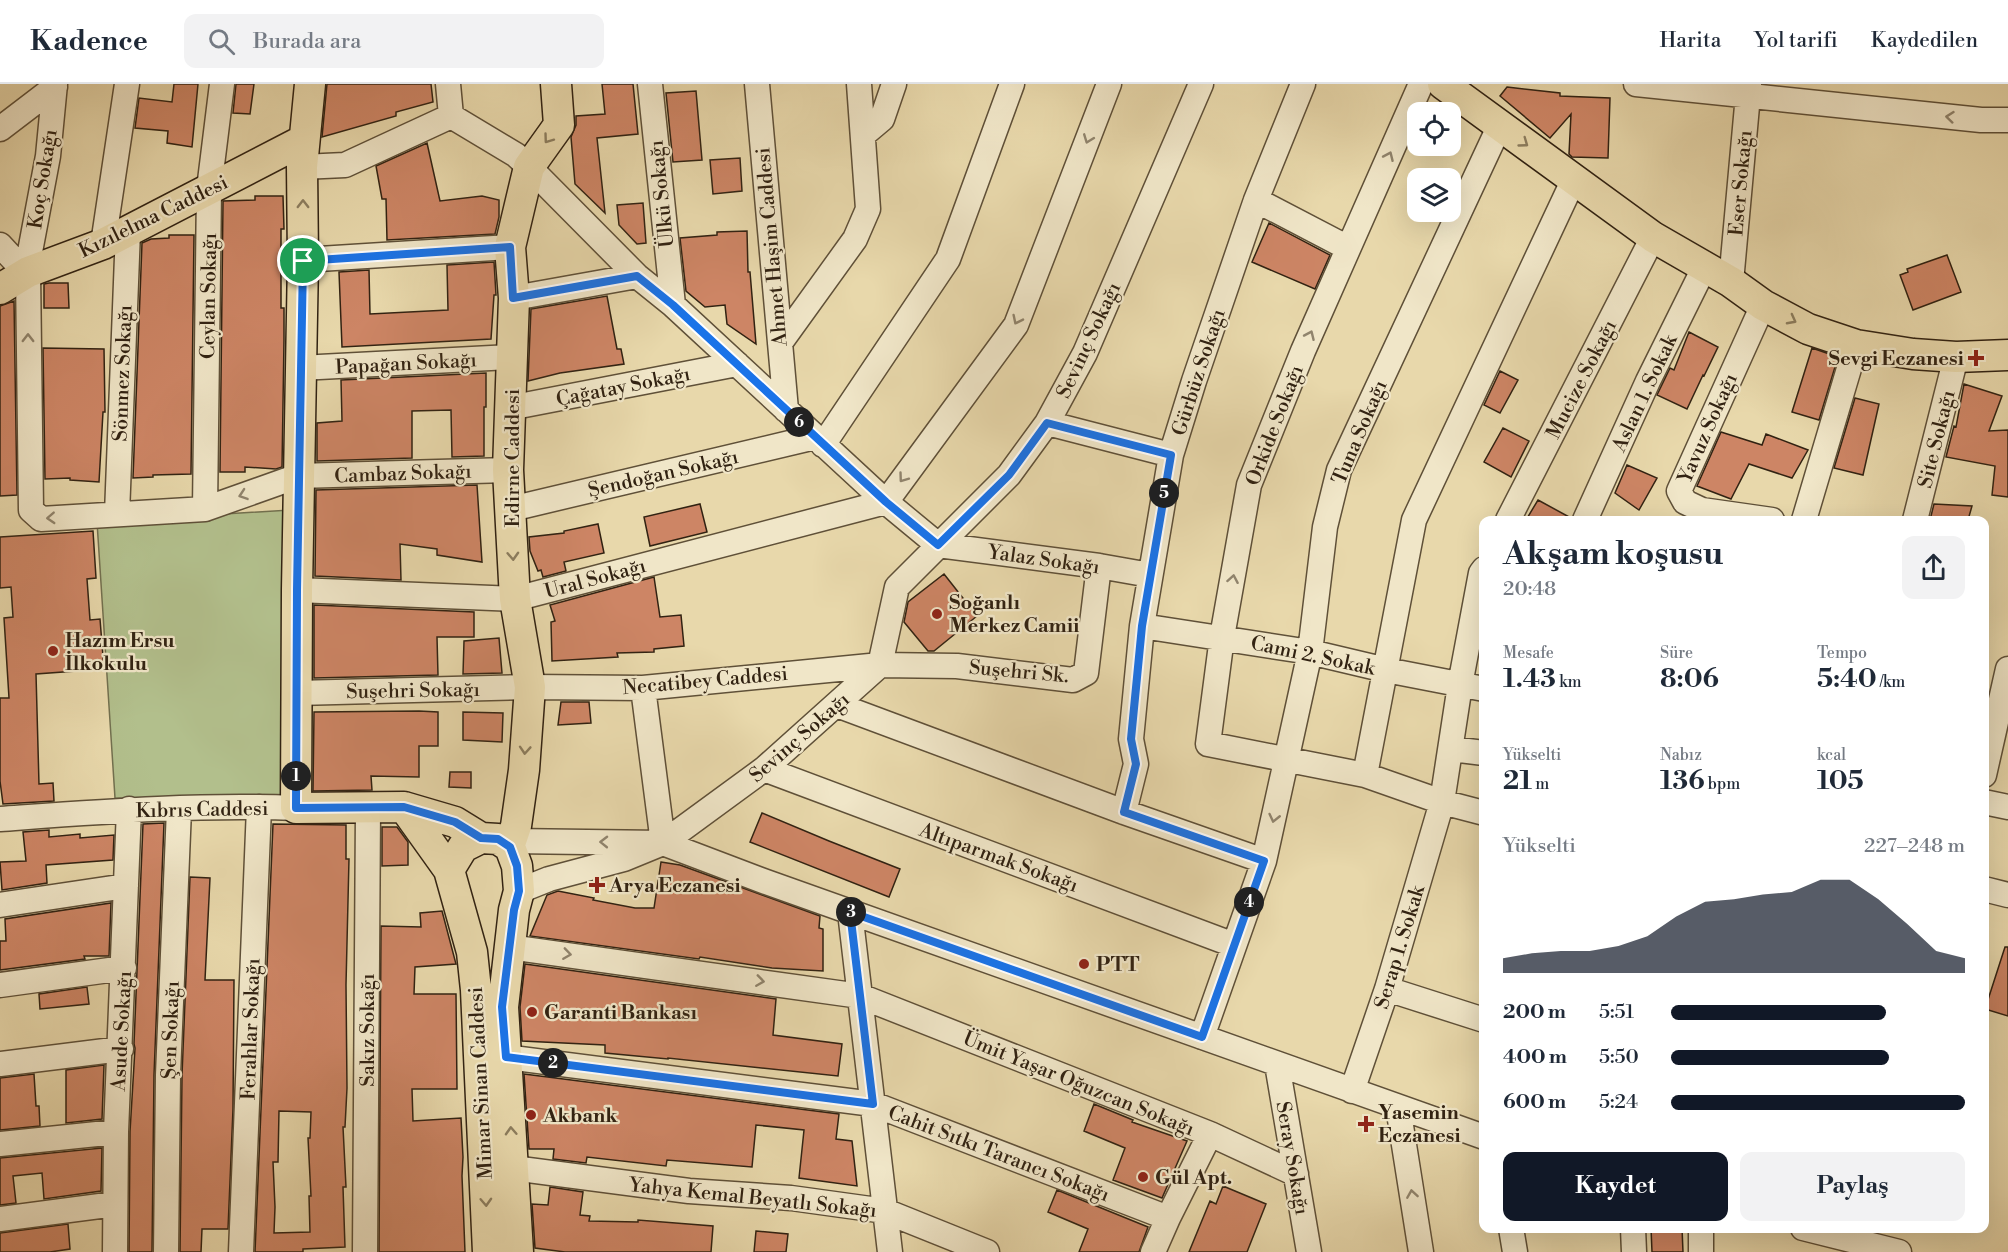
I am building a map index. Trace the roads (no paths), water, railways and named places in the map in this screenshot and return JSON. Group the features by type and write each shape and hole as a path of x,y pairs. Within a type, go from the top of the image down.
{"main road":[{"path":"296,808 303,154 310,84"},
{"name":"Edirne Caddesi","path":"497,840 516,826 524,770 530,687 515,599 508,470 513,298 510,247 529,166 559,125 556,84"},
{"path":"1443,84 1653,237 1731,282 1763,305 1808,328 1856,345 1913,354 1956,357 2008,355"},
{"name":"Kızılelma Caddesi","path":"0,289 27,273 115,238 209,189 303,154"},
{"path":"404,807 449,870 462,915 473,922 485,924 504,921 516,900 517,866 510,847 497,840 463,847 449,870"},
{"name":"Kıbrıs Caddesi","path":"296,808 404,807 455,822 497,840"},
{"name":"Mimar Sinan Caddesi","path":"516,900 502,1007 518,1252"},
{"name":"Mimar Sinan Caddesi","path":"462,915 472,952 476,990 488,1252"}],"street":[{"name":"Sönmez Sokağı","path":"117,514 115,238 127,84"},
{"name":"Ceylan Sokağı","path":"205,508 209,189 222,84"},
{"path":"448,84 451,116"},
{"name":"Ülkü Sokağı","path":"650,84 673,305"},
{"name":"Ahmet Haşim Caddesi","path":"757,84 786,410"},
{"path":"780,343 855,239 868,209 859,84"},
{"path":"863,135 882,119 894,84"},
{"path":"820,441 948,260 1012,84"},
{"path":"886,502 1016,325 1109,84"},
{"name":"Sevinç Sokağı","path":"516,900 549,879 624,860 663,843 764,770 880,665 897,587 1009,475 1047,423 1085,353 1201,84"},
{"name":"Gürbüz Sokağı","path":"1124,812 1136,764 1131,739 1142,626 1171,455 1256,200 1303,84"},
{"name":"Orkide Sokağı","path":"1287,760 1208,744 1222,637 1249,485 1303,351 1421,84"},
{"path":"1636,84 1748,90 1981,120 2008,120"},
{"path":"0,129 55,86"},
{"name":"Koç Sokağı","path":"55,86 48,156 27,273 31,510 41,519 117,514"},
{"name":"Eser Sokağı","path":"1731,282 1748,90"},
{"path":"303,154 345,165 451,116"},
{"path":"451,116 516,155 529,166 637,276 673,305 886,502 938,545"},
{"name":"Tuna Sokağı","path":"1202,1037 1264,861 1310,652 1325,527 1339,470 1500,125"},
{"path":"1365,776 1414,520 1574,179"},
{"path":"1256,200 1348,248"},
{"name":"Mucize Sokağı","path":"1510,516 1653,237"},
{"path":"0,245 27,273"},
{"path":"303,261 510,247"},
{"name":"Aslan 1. Sokak","path":"1587,516 1648,381 1705,266"},
{"path":"513,298 637,276"},
{"name":"Yavuz Sokağı","path":"1701,515 1685,502 1679,491 1763,305"},
{"path":"1805,516 1856,345"},
{"name":"Papağan Sokağı","path":"300,368 512,357"},
{"name":"Site Sokağı","path":"1916,516 1956,357"},
{"name":"Çağatay Sokağı","path":"509,408 737,364"},
{"path":"1047,423 1171,455"},
{"name":"Şendoğan Sokağı","path":"511,509 820,441"},
{"name":"Cambaz Sokağı","path":"117,514 205,508 298,476 508,470"},
{"name":"Ural Sokağı","path":"297,590 515,599 886,502"},
{"name":"Yalaz Sokağı","path":"938,545 1150,575"},
{"name":"Suşehri Sk.","path":"880,665 957,666 1073,680 1086,673 1099,566"},
{"path":"1442,802 1450,749 1472,687 1479,598"},
{"name":"Cami 2. Sokak","path":"1142,626 1310,652 1472,687"},
{"name":"Necatibey Caddesi","path":"530,687 644,688 880,665"},
{"path":"1989,760 2003,717 2008,669"},
{"name":"Suşehri Sokağı","path":"297,693 530,687"},
{"path":"644,688 663,843"},
{"path":"837,705 1124,812 1264,861"},
{"path":"1450,749 1479,752"},
{"path":"1287,760 1365,776 1442,802 1479,812"},
{"name":"Altıparmak Sokağı","path":"764,770 1234,945"},
{"name":"Serap 1. Sokak","path":"1352,1091 1387,989 1442,802"},
{"path":"1989,803 2008,807"},
{"name":"Ferahlar Sokağı","path":"241,1252 259,807"},
{"name":"Şen Sokağı","path":"166,1252 168,1075 179,808"},
{"name":"Kıbrıs Caddesi","path":"0,819 129,809 296,808"},
{"name":"Sakız Sokağı","path":"365,1252 368,808"},
{"name":"Asude Sokağı","path":"114,1252 116,1132 129,809"},
{"path":"497,840 663,843 850,912 1479,1135"},
{"path":"0,905 126,886"},
{"path":"1989,891 2008,895"},
{"path":"850,912 890,1252"},
{"name":"Ümit Yaşar Oğuzcan Sokağı","path":"509,946 860,996 1209,1134 1296,1174"},
{"path":"0,986 124,968"},
{"path":"1387,989 1479,1018"},
{"path":"0,1064 120,1049"},
{"name":"Cahit Sıtkı Tarancı Sokağı","path":"506,1057 873,1104 1168,1218"},
{"name":"Seray Sokağı","path":"1277,1064 1309,1252"},
{"path":"1398,1107 1421,1252"},
{"path":"0,1144 116,1132"},
{"path":"1153,1252 1209,1134"},
{"name":"Yahya Kemal Beyatlı Sokağı","path":"513,1168 689,1191 791,1198 885,1211 987,1252"},
{"path":"0,1219 116,1204"},
{"path":"1512,1233 1515,1252"},
{"path":"1633,1233 1634,1252"},
{"path":"1701,1233 1701,1252"},
{"path":"1804,1233 1805,1252"},
{"path":"1841,1233 1860,1235 1899,1252"}],"place":[{"name":"Sevgi Eczanesi","path":"1976,358"},
{"name":"Soğanlı Merkez Camii","path":"937,614"},
{"name":"Hazım Ersu İlkokulu","path":"53,651"},
{"name":"Arya Eczanesi","path":"597,885"},
{"name":"PTT","path":"1084,964"},
{"name":"Garanti Bankası","path":"532,1012"},
{"name":"Akbank","path":"531,1115"},
{"name":"Yasemin Eczanesi","path":"1366,1124"},
{"name":"Gül Apt.","path":"1143,1177"}]}
